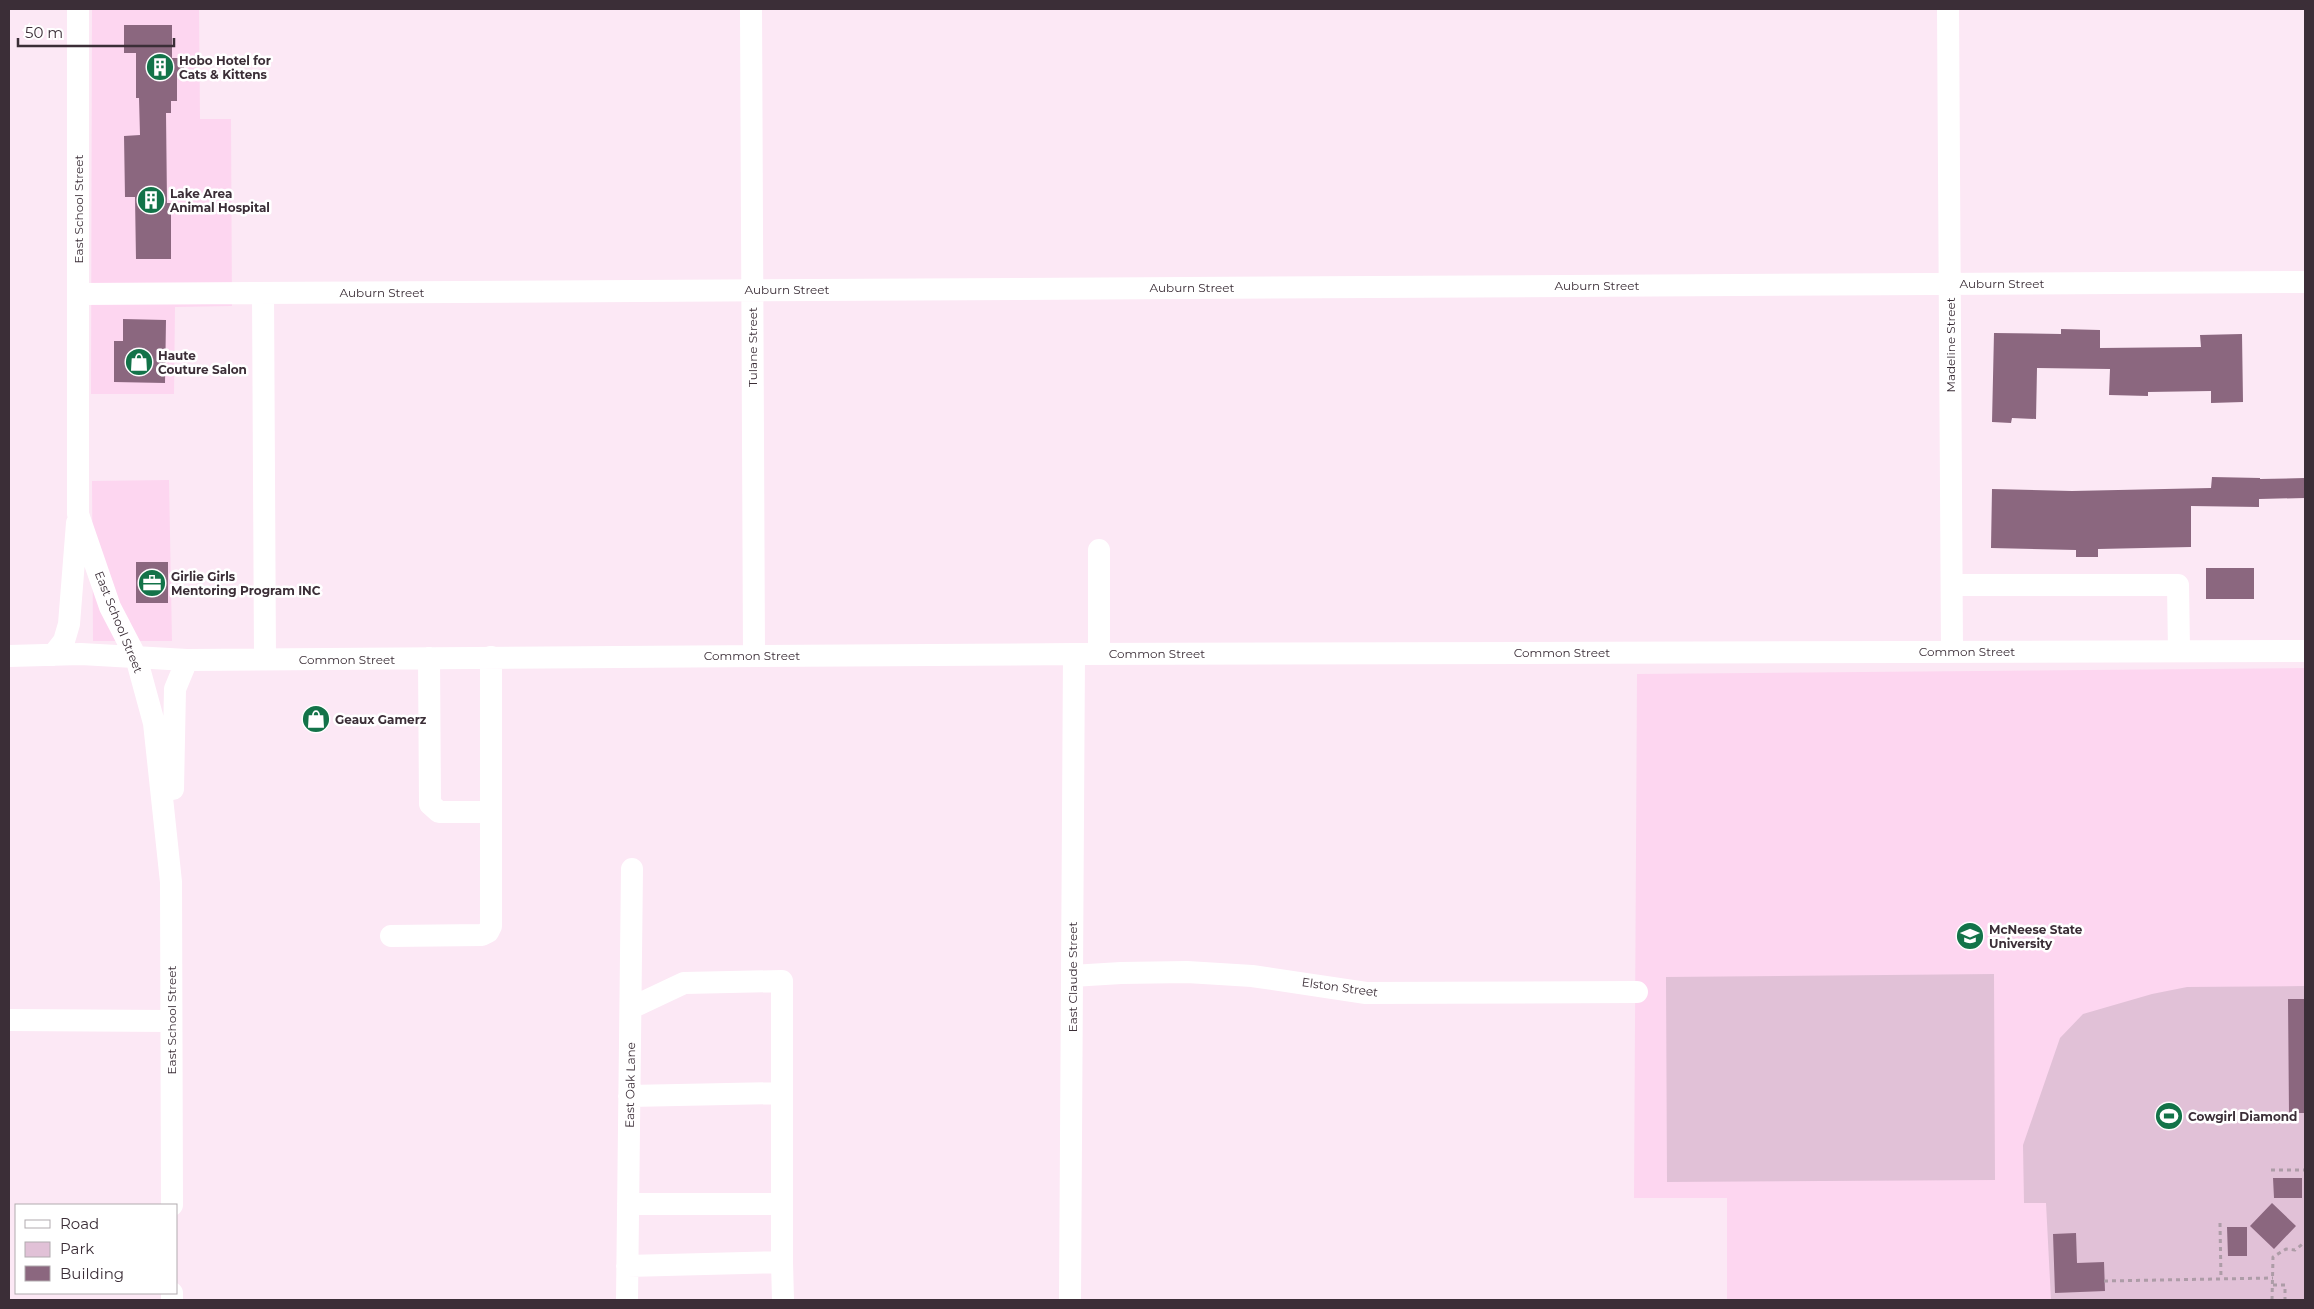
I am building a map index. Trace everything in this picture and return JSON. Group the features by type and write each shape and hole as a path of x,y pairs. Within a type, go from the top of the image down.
{"street":[{"name":"East School Street","path":"78,9 78,514 110,607 136,658 154,723 171,882 172,1204"},
{"name":"Tulane Street","path":"751,9 754,655"},
{"name":"Madeline Street","path":"1948,9 1952,651"},
{"name":"Auburn Street","path":"79,294 2305,282"},
{"path":"263,292 265,659"},
{"path":"53,655 64,641 69,624 78,514"},
{"path":"1098,550 1098,654"},
{"path":"1952,584 2178,585 2179,651"},
{"name":"Common Street","path":"9,656 53,655 186,660 754,655 2305,651"},
{"name":"East Claude Street","path":"1070,1300 1074,654"},
{"path":"429,658 430,804 439,812 491,812"},
{"path":"391,936 482,935 488,932 490,926 491,658"},
{"path":"171,882 176,689 186,660"},
{"name":"East Oak Lane","path":"627,1300 632,869"},
{"name":"Elston Street","path":"1072,976 1187,972 1252,976 1366,993 1637,992"},
{"path":"631,1008 684,983 782,981 782,1300"},
{"path":"9,1020 171,1021"},
{"path":"629,1096 782,1093"},
{"path":"628,1204 782,1204"},
{"path":"627,1266 782,1262"}],"path":[{"path":"2271,1170 2305,1170"},
{"path":"2220,1223 2221,1279"},
{"path":"2272,1300 2273,1257 2286,1249 2296,1250 2305,1242"},
{"path":"2104,1281 2273,1278"},
{"path":"2273,1285 2286,1285 2285,1300"}],"shaded area":[{"path":"92,9 199,9 200,119 231,119 232,306 175,307 174,394 91,394"},
{"path":"169,480 172,641 93,641 92,481"},
{"name":"McNeese State University","path":"2305,668 2305,1300 1727,1300 1727,1198 1634,1198 1637,674"}],"green space":[{"path":"1994,974 1995,1180 1667,1182 1666,977"},
{"name":"Cowgirl Diamond","path":"2305,986 2305,1300 2051,1300 2046,1203 2024,1203 2023,1145 2060,1038 2083,1014 2152,994 2187,987"}],"building":[{"path":"124,25 172,25 172,58 184,58 184,76 177,76 177,101 171,101 171,113 166,113 167,203 171,203 171,259 136,259 135,197 125,197 124,136 140,135 139,98 136,98 136,53 124,53"},
{"name":"Haute Couture Salon","path":"123,319 166,320 165,383 114,382 114,341 123,341"},
{"path":"2061,329 2100,330 2100,348 2201,347 2200,335 2242,334 2243,402 2211,403 2211,391 2148,392 2148,396 2109,395 2110,369 2037,368 2036,419 2012,418 2011,423 1992,422 1994,333 2061,334"},
{"path":"2212,477 2305,478 2305,498 2259,499 2259,507 2191,506 2191,547 2098,549 2098,557 2076,557 2076,550 1991,548 1992,489 2072,491 2211,488"},
{"name":"Girlie Girls Mentoring Program INC","path":"136,562 168,562 168,603 136,603"},
{"path":"2206,568 2254,568 2254,599 2206,599"},
{"path":"2288,999 2305,999 2305,1113 2289,1113"},
{"path":"2273,1178 2302,1178 2302,1198 2274,1198"},
{"path":"2272,1203 2296,1226 2274,1249 2250,1226"},
{"path":"2227,1227 2247,1227 2247,1256 2228,1256"},
{"path":"2076,1233 2077,1263 2104,1262 2105,1291 2055,1293 2053,1234"}],"place":[{"name":"Hobo Hotel for Cats & Kittens","path":"160,67"},
{"name":"Lake Area Animal Hospital","path":"151,200"},
{"name":"Haute Couture Salon","path":"139,362"},
{"name":"Girlie Girls Mentoring Program INC","path":"152,583"},
{"name":"Geaux Gamerz","path":"316,719"},
{"name":"McNeese State University","path":"1970,936"},
{"name":"Cowgirl Diamond","path":"2169,1116"}]}
